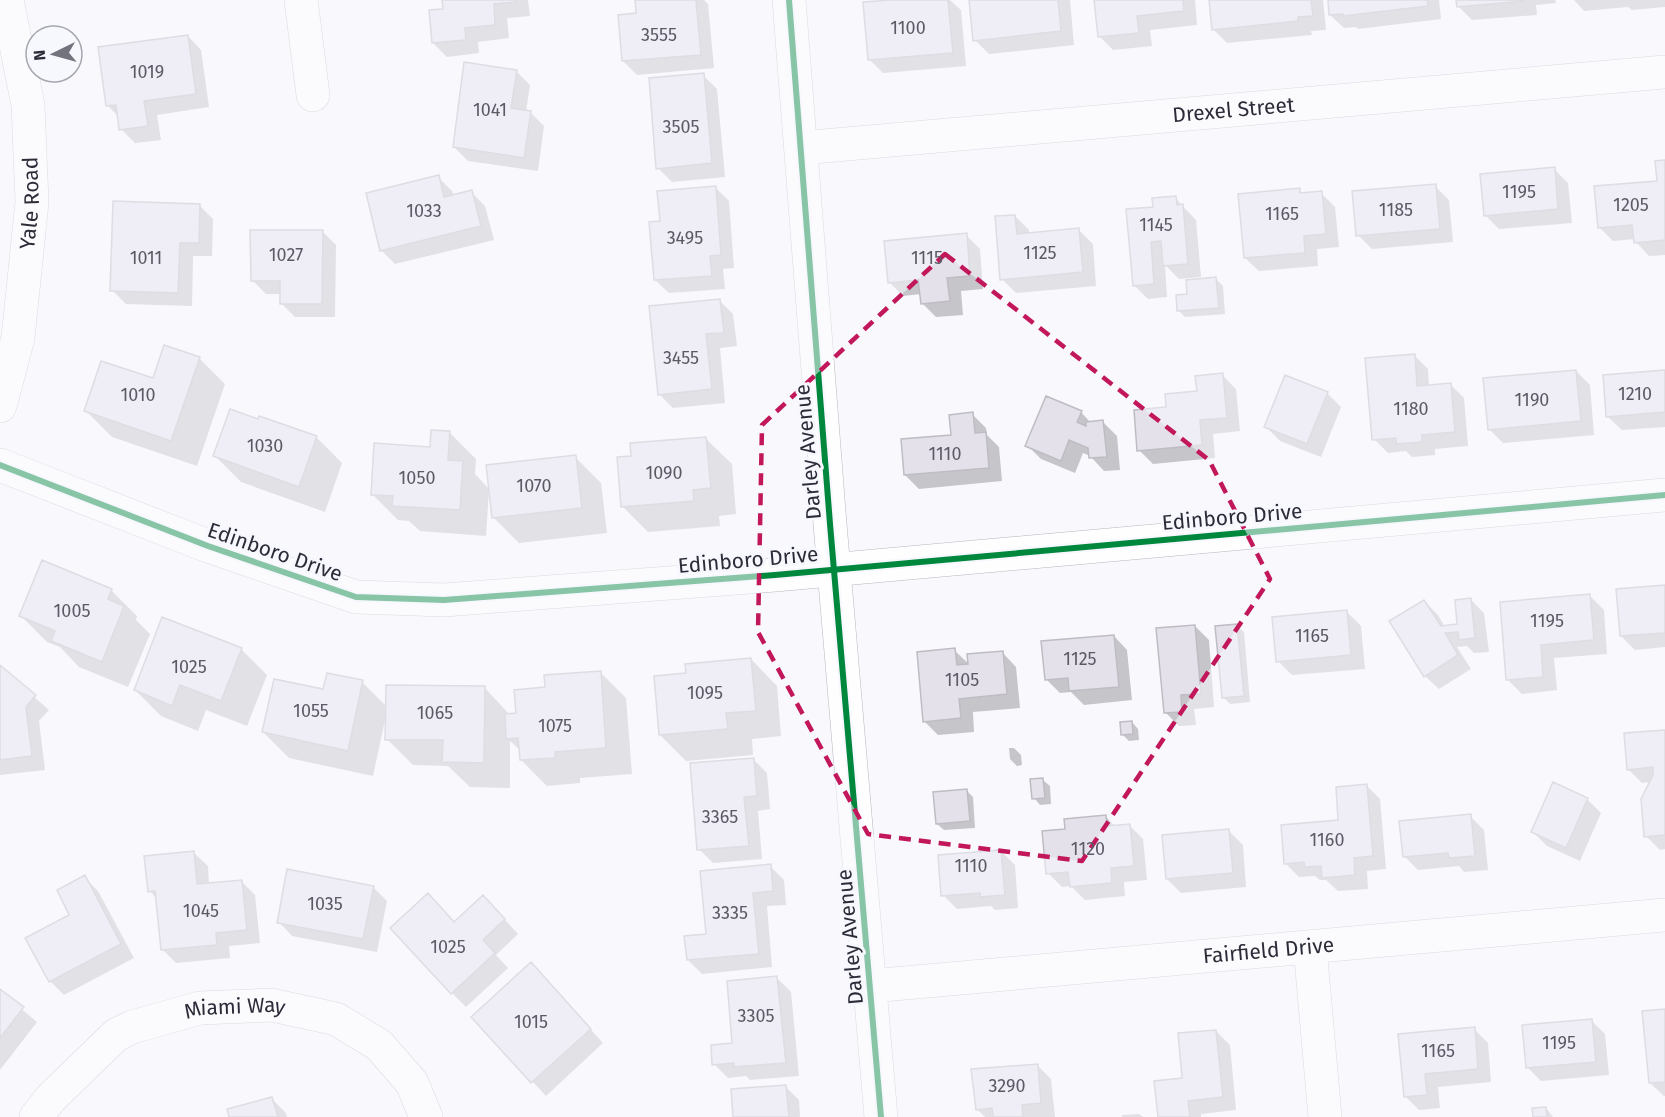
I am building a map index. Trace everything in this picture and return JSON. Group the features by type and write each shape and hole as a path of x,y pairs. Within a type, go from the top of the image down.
{"street":[{"name":"Yale Road","path":"0,406 18,338 32,202 28,105 7,0"},
{"path":"301,0 313,95"},
{"name":"Darley Avenue","path":"789,0 881,1117"},
{"name":"Drexel Street","path":"801,148 1665,72"},
{"name":"Edinboro Drive","path":"0,465 208,546 356,597 444,600 764,576 1665,495"},
{"name":"Fairfield Drive","path":"871,986 1665,915"},
{"path":"1310,947 1325,1117"},
{"name":"Miami Way","path":"36,1117 51,1098 116,1035 132,1027 201,1008 272,1005 336,1019 379,1045 412,1083 426,1117"}],"highlighted area":[{"path":"945,254 1209,460 1270,579 1082,861 868,834 758,632 762,425"}],"building":[{"path":"442,0 516,0 516,2 494,4 495,25 465,28 466,40 432,43 429,10 443,9"},
{"path":"635,0 696,0 701,55 622,61 618,15 636,13"},
{"path":"948,0 953,53 868,60 863,2"},
{"path":"969,0 1058,0 1061,31 973,41"},
{"path":"1094,0 1183,0 1184,11 1137,16 1139,33 1098,37"},
{"path":"1209,0 1311,0 1313,16 1298,17 1298,21 1212,30"},
{"path":"1328,0 1427,0 1428,6 1343,16 1343,14 1329,15"},
{"path":"1456,0 1524,0 1524,1 1457,7"},
{"path":"188,35 196,94 144,101 148,126 119,130 116,105 106,106 98,47"},
{"path":"464,62 517,70 511,108 531,111 524,158 453,147"},
{"path":"704,73 712,163 656,169 649,78"},
{"path":"1665,160 1665,240 1634,243 1632,225 1598,228 1594,186 1657,181 1655,161"},
{"path":"1555,167 1558,209 1484,216 1480,174"},
{"path":"439,175 444,197 472,190 481,226 380,251 366,193"},
{"path":"1436,184 1440,229 1356,236 1352,191"},
{"path":"716,186 721,255 710,256 712,276 654,280 649,222 660,221 657,191"},
{"path":"1300,188 1300,193 1322,191 1326,234 1304,236 1305,253 1244,258 1238,194"},
{"path":"1176,196 1177,205 1183,204 1188,264 1163,266 1161,241 1151,242 1154,284 1133,286 1126,209 1153,207 1152,198"},
{"path":"113,201 200,204 199,243 180,243 178,293 110,291"},
{"path":"1015,215 1017,234 1079,228 1083,272 1000,280 995,216"},
{"path":"250,230 323,230 322,304 280,304 280,281 251,281"},
{"path":"967,233 970,276 947,278 950,301 921,304 918,280 888,283 884,241"},
{"path":"1216,277 1219,308 1177,311 1176,295 1187,294 1186,280"},
{"path":"720,299 724,333 706,334 712,389 658,395 649,306"},
{"path":"164,345 200,357 171,441 84,411 101,361 153,378"},
{"path":"1415,354 1417,386 1451,383 1455,432 1422,435 1422,442 1396,444 1396,438 1372,440 1365,358"},
{"path":"1576,370 1581,421 1488,430 1483,378"},
{"path":"1665,370 1665,412 1606,417 1603,375"},
{"path":"1223,373 1227,418 1200,420 1202,445 1137,451 1134,410 1166,407 1165,394 1197,391 1195,376"},
{"path":"1285,375 1328,392 1307,444 1264,427"},
{"path":"1046,396 1082,411 1077,422 1086,426 1086,422 1103,420 1107,457 1089,458 1088,448 1069,440 1061,461 1025,446"},
{"path":"230,409 258,419 259,416 317,436 299,487 213,456"},
{"path":"973,412 975,433 986,432 989,468 904,475 901,439 951,435 949,415"},
{"path":"431,430 450,431 448,460 463,461 460,510 392,506 393,496 371,495 374,443 430,447"},
{"path":"706,437 711,488 693,490 694,501 621,507 617,457 631,456 630,443"},
{"path":"576,455 582,508 492,518 486,465"},
{"path":"42,560 112,589 108,599 124,606 102,662 51,641 55,631 19,616"},
{"path":"1665,585 1665,633 1620,636 1616,589"},
{"path":"1590,594 1594,640 1541,645 1543,677 1506,680 1500,602"},
{"path":"1471,598 1475,638 1459,640 1458,632 1445,633 1458,655 1424,677 1389,621 1424,600 1441,626 1457,624 1455,600"},
{"path":"1347,610 1351,655 1276,662 1272,617"},
{"path":"162,617 242,648 221,701 180,685 172,706 134,690"},
{"path":"1237,624 1244,696 1222,698 1215,626"},
{"path":"1195,625 1201,694 1181,695 1182,712 1164,713 1156,628"},
{"path":"1114,635 1119,687 1069,691 1068,678 1045,680 1041,641"},
{"path":"955,648 957,665 968,664 967,654 1003,651 1007,694 959,699 961,718 923,722 917,652"},
{"path":"751,658 756,711 726,713 728,729 659,735 654,676 686,673 685,664"},
{"path":"0,665 36,695 26,707 32,756 0,760"},
{"path":"601,671 606,748 555,752 555,758 520,760 518,738 506,739 505,714 516,713 514,690 545,687 544,675"},
{"path":"327,673 363,680 348,751 262,732 274,679 323,689"},
{"path":"386,685 485,686 484,763 442,762 443,740 385,740"},
{"path":"1132,721 1133,734 1121,735 1120,722"},
{"path":"1665,730 1665,835 1644,837 1641,799 1653,775 1653,767 1627,770 1624,733"},
{"path":"754,758 757,796 744,797 749,846 697,850 690,763"},
{"path":"1043,778 1045,798 1032,799 1030,779"},
{"path":"1553,782 1588,798 1566,848 1531,832"},
{"path":"1367,784 1373,856 1354,858 1355,875 1322,878 1321,866 1305,867 1304,862 1284,864 1281,825 1338,820 1336,787"},
{"path":"967,789 970,821 936,824 933,792"},
{"path":"1471,814 1475,856 1449,858 1448,853 1403,857 1399,821"},
{"path":"1106,815 1107,826 1130,824 1134,866 1111,868 1112,883 1070,887 1068,872 1046,874 1042,831 1065,829 1064,819"},
{"path":"1229,829 1233,873 1166,879 1162,835"},
{"path":"1001,850 1005,895 980,897 980,893 941,896 938,855"},
{"path":"194,851 197,884 242,880 247,930 216,933 217,945 161,950 155,891 148,892 144,856"},
{"path":"771,864 773,891 753,893 759,954 687,960 684,936 706,934 700,871"},
{"path":"287,869 374,886 363,939 277,923"},
{"path":"85,875 121,944 49,982 25,938 69,915 57,890"},
{"path":"428,893 454,922 483,895 505,919 483,940 495,953 451,994 390,928"},
{"path":"531,962 591,1029 531,1083 471,1017"},
{"path":"777,976 786,1063 734,1067 734,1063 712,1065 711,1045 732,1043 727,981"},
{"path":"0,989 24,1007 0,1038"},
{"path":"1665,1009 1665,1082 1649,1083 1642,1011"},
{"path":"1592,1019 1596,1062 1526,1068 1522,1025"},
{"path":"1475,1027 1478,1069 1425,1074 1427,1095 1404,1097 1398,1034"},
{"path":"1216,1030 1223,1097 1188,1101 1190,1117 1158,1117 1154,1081 1182,1078 1178,1033"},
{"path":"1038,1064 1041,1103 1022,1105 1023,1117 993,1117 992,1108 976,1110 971,1069"},
{"path":"786,1085 789,1117 733,1117 731,1089"},
{"path":"272,1097 278,1117 229,1117 227,1109"},
{"path":"1546,1107 1547,1117 1533,1117 1532,1108"}],"cycle path":[{"path":"789,0 830,524 881,1117"},
{"path":"0,465 208,546 356,597 444,600 775,575 1665,495"}]}
